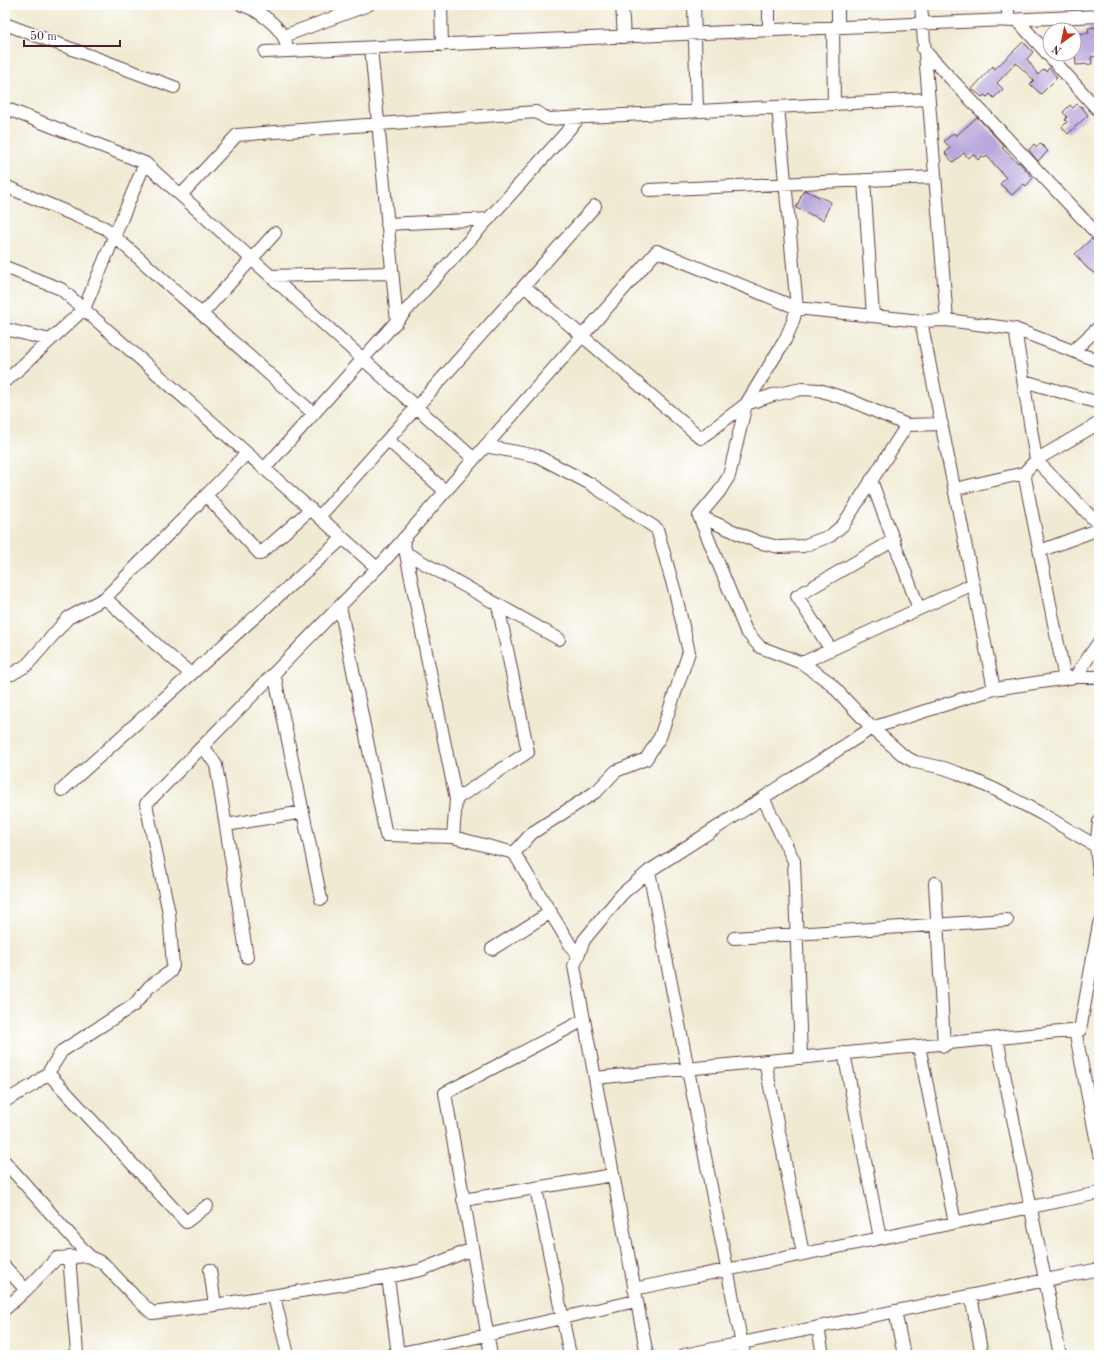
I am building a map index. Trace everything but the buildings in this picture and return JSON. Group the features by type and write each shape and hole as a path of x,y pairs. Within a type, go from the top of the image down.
{"street":[{"path":"242,5 276,26 284,36 287,51"},
{"path":"284,36 368,5"},
{"path":"440,5 442,45"},
{"path":"622,5 624,37"},
{"path":"694,5 697,111"},
{"path":"769,5 769,31"},
{"path":"834,104 838,5"},
{"path":"920,5 947,320"},
{"path":"1008,5 1013,20 1097,106"},
{"path":"265,52 1099,16"},
{"path":"5,24 174,87"},
{"path":"371,48 397,322"},
{"path":"924,49 1099,236"},
{"path":"181,195 237,135 536,112 548,119 928,99"},
{"path":"699,516 719,492 729,476 746,404 785,340 797,308 778,107"},
{"path":"5,108 145,163 474,459"},
{"path":"264,469 580,117"},
{"path":"8,380 84,309 145,163"},
{"path":"650,190 935,176"},
{"path":"864,180 873,316"},
{"path":"5,186 105,228 314,414"},
{"path":"206,495 260,554 315,513 388,440 595,206"},
{"path":"387,224 489,219"},
{"path":"202,314 275,233"},
{"path":"5,1101 33,1085 48,1073 62,1051 134,1005 149,987 170,972 173,966 168,913 146,804 377,568 657,251 797,308 921,321 947,320 1015,329 1099,361"},
{"path":"5,267 60,289 377,568"},
{"path":"270,276 392,273"},
{"path":"524,286 701,438 746,404 773,395 802,389 819,390 850,400 907,425 942,424"},
{"path":"921,321 994,689"},
{"path":"1073,351 1099,327"},
{"path":"5,329 50,340"},
{"path":"1015,329 1036,460 1099,525"},
{"path":"1024,381 1099,403"},
{"path":"954,489 1024,473 1036,460 1099,423"},
{"path":"699,516 758,542 779,547 803,546 830,536 843,525 907,425"},
{"path":"388,440 445,491"},
{"path":"485,446 537,456 589,483 657,529 675,592 689,652 660,737 646,759 616,771 597,791 532,833 514,853"},
{"path":"5,673 12,674 27,665 68,618 105,598 247,453"},
{"path":"1024,473 1040,551 1070,678"},
{"path":"871,480 919,609"},
{"path":"699,516 746,631 760,647 802,663 829,682 872,728 904,756 915,762 944,768 958,773 996,790 1042,814 1098,847"},
{"path":"1040,551 1099,529"},
{"path":"62,790 342,538"},
{"path":"403,539 456,799 453,837"},
{"path":"831,650 797,596 894,540"},
{"path":"406,553 559,639"},
{"path":"802,663 974,584"},
{"path":"105,598 191,674"},
{"path":"456,799 528,752 498,605"},
{"path":"340,606 386,835 453,837 514,853 577,956"},
{"path":"1070,678 1099,642"},
{"path":"274,673 322,899"},
{"path":"647,1355 574,966 584,940 622,894 649,871 872,728 994,689 1070,678 1099,677"},
{"path":"203,746 216,765 247,957"},
{"path":"762,798 794,861 801,1058"},
{"path":"226,825 303,812"},
{"path":"1099,822 1099,873"},
{"path":"649,871 744,1355"},
{"path":"935,883 944,1045"},
{"path":"492,949 551,912"},
{"path":"734,938 1007,920"},
{"path":"595,1078 844,1053 944,1045 1080,1030 1099,924"},
{"path":"490,1355 445,1093 584,1020"},
{"path":"1075,1030 1099,1153"},
{"path":"997,1038 1060,1355"},
{"path":"919,1046 955,1223"},
{"path":"844,1053 880,1238"},
{"path":"765,1061 803,1254"},
{"path":"48,1073 186,1222 207,1206"},
{"path":"5,1162 89,1256 104,1264 136,1298 152,1312 215,1305 388,1277 421,1270 472,1249"},
{"path":"463,1200 613,1175"},
{"path":"536,1188 570,1355"},
{"path":"388,1277 396,1355 487,1336 562,1317 635,1295 728,1270 1099,1193"},
{"path":"5,1309 57,1258 69,1256 89,1256"},
{"path":"69,1256 77,1353 73,1355"},
{"path":"5,1267 26,1290"},
{"path":"684,1355 1099,1269"},
{"path":"210,1270 215,1305"},
{"path":"274,1296 288,1355"},
{"path":"971,1296 982,1355"},
{"path":"895,1311 904,1355"},
{"path":"818,1327 823,1355"}]}
